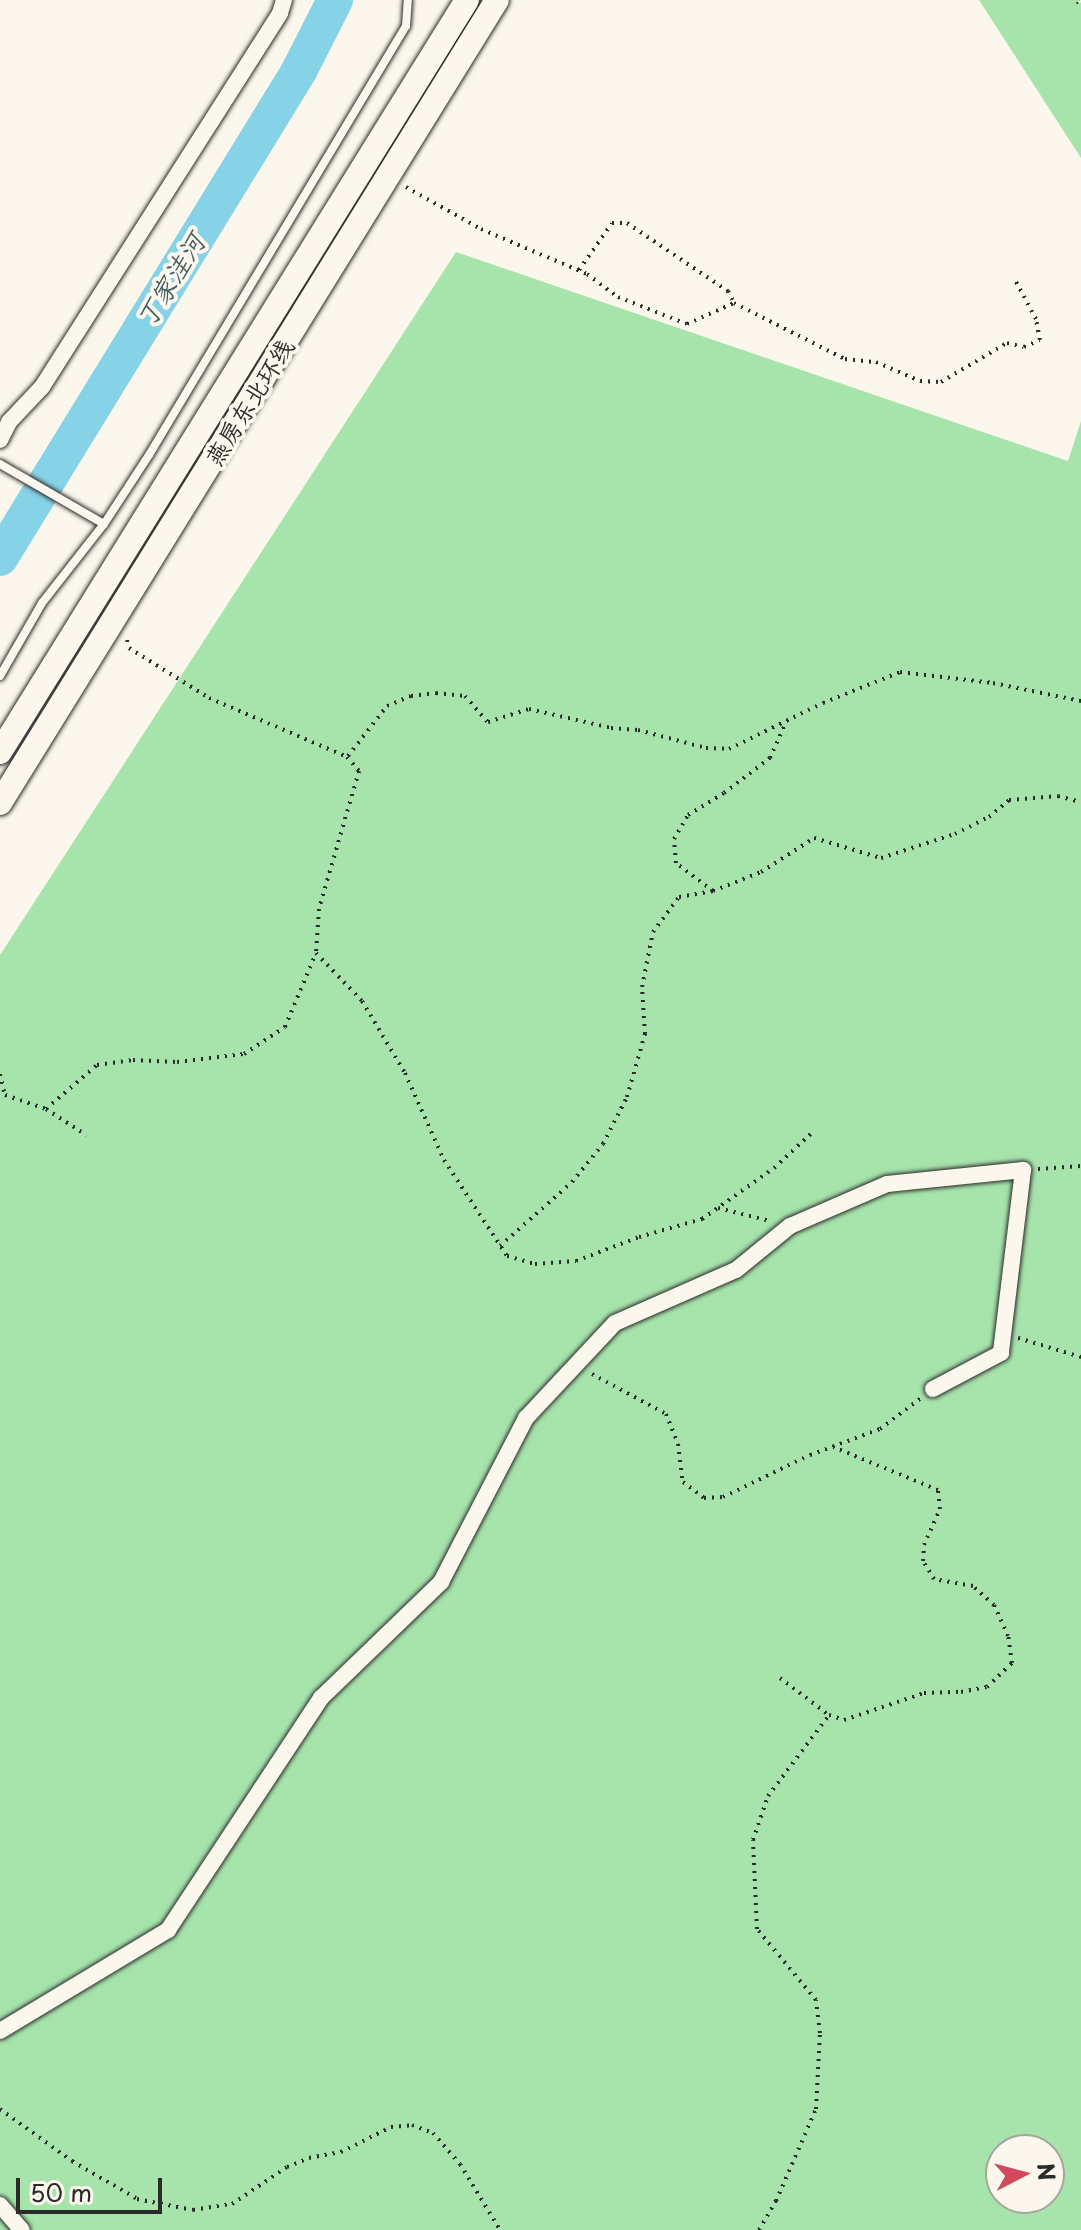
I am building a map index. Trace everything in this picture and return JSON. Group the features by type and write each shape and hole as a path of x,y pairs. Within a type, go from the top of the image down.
{"main road":[{"name":"燕房东北环线","path":"0,752 467,0"},
{"name":"燕房东北环线","path":"0,803 497,0"}],"street":[{"path":"0,440 9,422 42,387 280,13 284,0"},
{"path":"0,2031 168,1930 321,1698 441,1582 526,1418 615,1323 736,1270 790,1226 887,1184 1023,1170 1001,1353 933,1389"},
{"path":"0,2205 22,2230"}],"lane":[{"path":"0,676 42,603 104,524 406,26 408,0"},
{"path":"0,464 104,524"}],"path":[{"path":"401,184 481,229 579,270 618,297 687,324 734,303"},
{"path":"579,270 612,223 627,223 728,291 734,303 845,359 876,362 920,381 941,382 1007,343 1024,347 1040,340 1036,319 1014,278"},
{"path":"46,1109 97,1065 133,1060 177,1062 244,1054 285,1027 316,953 319,909 359,771 347,757 209,698 129,648 125,633"},
{"path":"347,757 387,706 411,696 436,693 465,696 488,722 529,709 611,728 638,730 706,748 729,749 900,672 993,683 1081,701"},
{"path":"713,891 676,863 674,839 688,815 724,793 770,758 786,722"},
{"path":"500,1246 572,1182 603,1144 627,1097 645,1034 642,987 653,932 679,897 713,891 761,872 814,838 881,858 955,834 989,817 1009,800 1058,796 1081,802"},
{"path":"316,953 362,1001 405,1073 444,1160 507,1256 535,1264 576,1261 639,1237 702,1219 774,1168 814,1131"},
{"path":"0,1074 3,1094 46,1109 86,1135"},
{"path":"1023,1170 1081,1166"},
{"path":"718,1208 790,1226"},
{"path":"1004,1334 1081,1357"},
{"path":"576,1365 666,1414 678,1444 683,1482 704,1498 723,1497 810,1455 880,1429 933,1389"},
{"path":"780,1678 829,1715 844,1720 924,1693 961,1692 987,1687 1012,1663 1008,1636 994,1605 973,1586 934,1579 923,1561 924,1545 940,1509 938,1490 833,1447"},
{"path":"759,2230 776,2201 816,2109 820,2033 816,2000 757,1929 753,1840 768,1796 829,1715"},
{"path":"0,2109 72,2161 137,2199 193,2210 232,2204 287,2167 309,2158 341,2152 391,2127 412,2125 433,2133 460,2164 500,2230"}],"green space":[{"path":"979,0 1081,0 1081,158"},
{"path":"456,252 1068,461 1081,421 1081,2230 0,2230 0,955"}],"waterway":[{"name":"丁家洼河","path":"0,558 299,71 335,0"}]}
